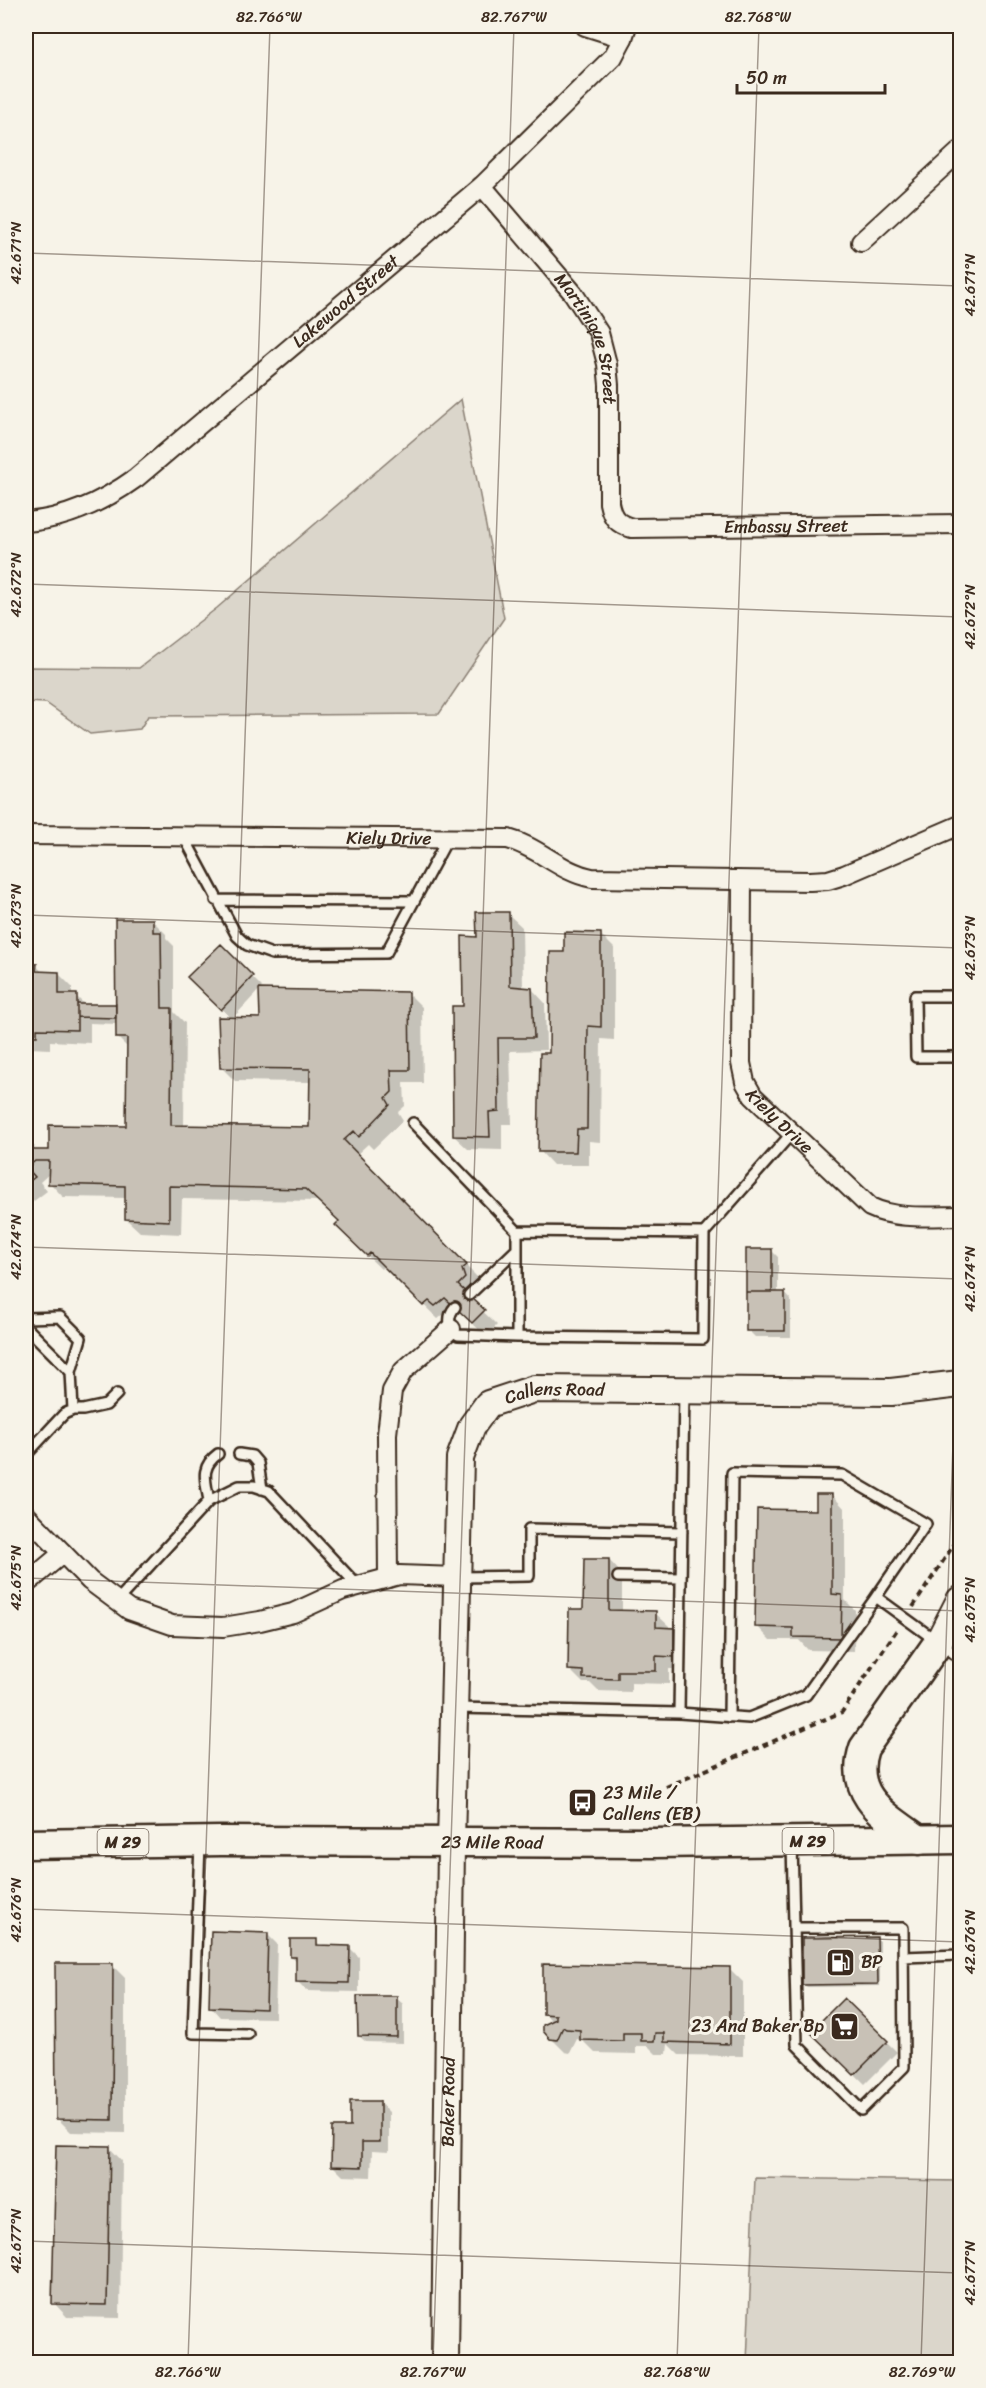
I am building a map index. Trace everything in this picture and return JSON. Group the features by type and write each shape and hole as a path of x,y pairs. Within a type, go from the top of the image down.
{"main road":[{"path":"919,1840 883,1814 871,1801 863,1788 860,1769 864,1748 949,1651"},
{"name":"23 Mile Road","path":"26,1844 200,1841 451,1844 960,1839"}],"street":[{"path":"585,26 625,32"},
{"name":"Lakewood Street","path":"26,522 67,514 103,499 122,488 482,186 613,57 625,32"},
{"path":"861,242 960,151"},
{"name":"Martinique Street","path":"482,186 573,293 599,333 607,364 609,503 616,520"},
{"name":"Embassy Street","path":"616,520 632,528 960,524"},
{"name":"Kiely Drive","path":"26,836 508,839 525,843 559,867 576,875 592,878 828,880 960,825"},
{"name":"Kiely Drive","path":"742,881 741,1063 745,1082 753,1096 870,1207 879,1211 915,1216 960,1216"},
{"path":"388,1578 387,1434 392,1391 403,1371 451,1329"},
{"name":"Callens Road","path":"451,1844 460,1458 472,1426 489,1404 534,1389 891,1392 960,1384"},
{"path":"26,1515 90,1581 129,1610 172,1624 223,1627 260,1621 293,1612 358,1586 399,1575 457,1576"},
{"path":"26,1584 63,1554"},
{"path":"949,1651 960,1600"},
{"name":"Baker Road","path":"445,2362 451,1844"}],"lane":[{"path":"184,837 237,936 247,945 272,954 386,953 448,838"},
{"path":"216,900 414,901"},
{"path":"960,996 915,996 916,1057 960,1057"},
{"path":"413,1124 517,1231 517,1337"},
{"path":"455,1307 450,1317 451,1329 458,1335 703,1339 704,1233 792,1133"},
{"path":"517,1231 704,1233"},
{"path":"469,1295 517,1249"},
{"path":"26,1318 60,1317 81,1338 71,1372 73,1410"},
{"path":"26,1327 71,1372"},
{"path":"679,1713 684,1390"},
{"path":"26,1455 64,1414 73,1410 106,1405 117,1394"},
{"path":"209,1501 204,1473 209,1461 218,1454"},
{"path":"239,1454 252,1456 258,1463 262,1489"},
{"path":"454,1708 679,1713 729,1717 749,1718 806,1695 926,1524 842,1475 732,1473 729,1717"},
{"path":"117,1601 209,1501 238,1486 254,1486 269,1491 358,1586"},
{"path":"457,1576 529,1576 529,1529 682,1532"},
{"path":"618,1577 681,1578"},
{"path":"876,1598 949,1651"},
{"path":"200,1841 193,2033 248,2034"},
{"path":"792,1842 797,2045 861,2110 904,2067 903,1928 795,1928"},
{"path":"903,1957 960,1955"}],"shaded area":[{"path":"461,399 504,618 439,714 148,716 140,729 90,734 46,703 26,702 26,667 139,668 217,608"},
{"path":"755,2178 960,2181 960,2362 747,2362"}],"building":[{"path":"476,912 509,912 510,986 532,988 534,1038 498,1038 499,1111 489,1112 490,1137 453,1136 452,1006 463,1006 462,936 477,937"},
{"path":"115,919 153,919 153,932 161,932 162,1008 172,1008 171,1125 309,1127 310,1069 220,1068 218,1017 260,1018 259,989 409,992 410,1070 391,1070 392,1092 386,1098 390,1105 359,1137 354,1131 344,1140 467,1265 462,1269 465,1278 458,1285 485,1310 472,1323 445,1298 435,1306 429,1301 423,1306 370,1253 367,1256 335,1225 339,1221 305,1189 169,1186 169,1221 125,1219 125,1186 48,1184 49,1161 35,1161 27,1168 35,1177 26,1184 26,1142 34,1150 49,1150 49,1125 126,1126 127,1038 116,1038"},
{"path":"564,932 601,933 601,1027 588,1026 587,1129 577,1129 576,1152 538,1152 540,1053 549,1053 550,952 564,952"},
{"path":"221,944 253,976 221,1010 187,977"},
{"path":"26,963 37,964 36,971 59,972 59,994 77,994 77,1030 37,1029 37,1036 26,1036"},
{"path":"77,1004 116,1004 116,1018 77,1017"},
{"path":"746,1249 772,1249 772,1292 746,1292"},
{"path":"746,1292 785,1292 785,1331 746,1331"},
{"path":"816,1494 832,1494 832,1594 842,1595 841,1638 793,1637 793,1628 755,1627 757,1509 816,1510"},
{"path":"584,1559 609,1559 609,1610 656,1611 656,1627 674,1628 674,1657 656,1656 656,1671 618,1671 618,1679 583,1678 583,1671 568,1670 569,1609 583,1609"},
{"path":"211,1931 268,1933 266,2009 209,2007"},
{"path":"877,1937 878,1984 802,1985 802,1938"},
{"path":"290,1939 317,1939 317,1945 350,1946 349,1983 296,1982 296,1957 290,1957"},
{"path":"55,1963 113,1963 112,2120 56,2119"},
{"path":"543,1964 730,1967 730,2044 664,2042 664,2033 655,2033 654,2041 641,2041 641,2033 623,2033 623,2041 580,2040 580,2030 563,2027 557,2040 550,2039 543,2031 543,2025 556,2019 556,2015 543,2014"},
{"path":"357,1996 397,1996 397,2037 358,2036"},
{"path":"844,1998 888,2041 854,2075 810,2032"},
{"path":"350,2101 380,2101 380,2142 362,2142 362,2167 331,2166 332,2127 350,2127"},
{"path":"56,2145 110,2146 107,2305 52,2304"}],"place":[{"name":"23 Mile / Callens (EB)","path":"582,1803"},
{"name":"BP","path":"840,1962"},
{"name":"23 And Baker Bp","path":"845,2026"}]}
